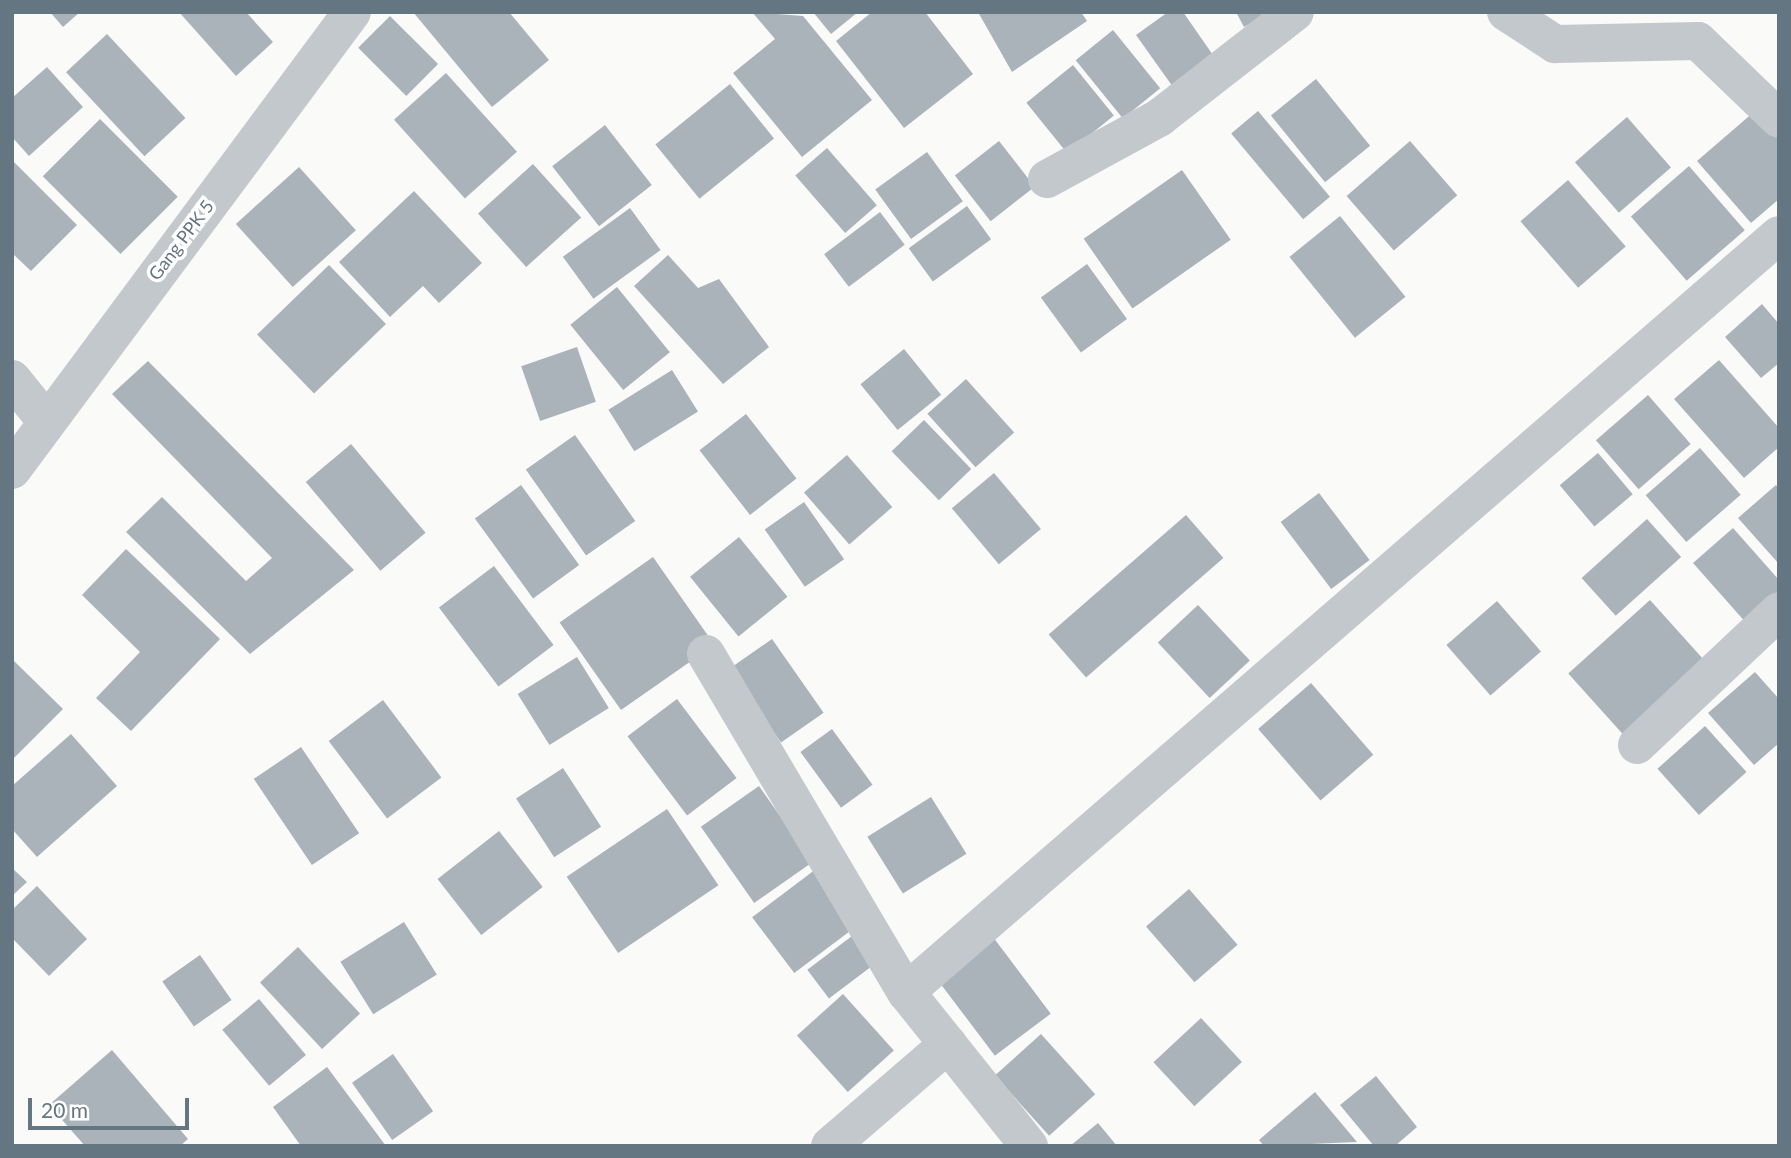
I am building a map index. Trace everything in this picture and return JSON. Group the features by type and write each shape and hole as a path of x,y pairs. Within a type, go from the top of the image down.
{"street":[{"name":"Gang PPK 5","path":"12,470 352,12"},
{"path":"1047,179 1159,118 1295,12"},
{"path":"1506,12 1555,44 1698,41 1779,119"},
{"path":"906,992 1779,234"},
{"path":"12,379 46,421"},
{"path":"1637,745 1779,611"},
{"path":"706,654 906,992 1029,1146"},
{"path":"830,1146 948,1044"}],"building":[{"path":"50,12 80,12 63,27"},
{"path":"179,12 246,12 273,42 236,76"},
{"path":"413,12 509,12 549,60 492,107"},
{"path":"752,12 803,16 872,100 802,157 733,73 775,39"},
{"path":"813,12 858,12 831,34"},
{"path":"872,12 925,12 973,74 904,128 836,41"},
{"path":"978,12 1081,12 1087,21 1012,72"},
{"path":"1168,12 1183,12 1215,58 1173,87 1136,35"},
{"path":"1236,12 1270,12 1244,27"},
{"path":"390,16 438,64 406,96 358,48"},
{"path":"1113,30 1160,88 1123,118 1076,60"},
{"path":"107,34 185,118 144,156 66,72"},
{"path":"1073,65 1114,116 1067,153 1026,103"},
{"path":"47,67 83,107 29,156 12,137 12,98"},
{"path":"446,73 517,152 465,199 394,120"},
{"path":"1316,79 1370,146 1325,182 1271,116"},
{"path":"730,84 774,138 699,199 655,144"},
{"path":"1258,111 1330,197 1303,219 1231,133"},
{"path":"1755,111 1779,138 1779,199 1751,223 1697,161"},
{"path":"1627,117 1671,168 1619,213 1575,162"},
{"path":"100,119 178,197 121,254 43,176"},
{"path":"605,125 652,185 599,226 552,166"},
{"path":"999,141 1035,187 991,221 955,175"},
{"path":"1410,141 1457,195 1394,250 1347,196"},
{"path":"827,148 877,205 845,233 795,176"},
{"path":"927,152 963,201 911,239 875,190"},
{"path":"12,160 77,225 31,271 12,253"},
{"path":"533,164 581,218 526,267 478,214"},
{"path":"1689,166 1745,230 1687,281 1631,217"},
{"path":"299,167 356,230 293,287 236,224"},
{"path":"1182,170 1231,240 1132,308 1084,239"},
{"path":"1568,180 1626,246 1578,288 1520,221"},
{"path":"414,191 482,263 439,303 423,286 390,317 339,262"},
{"path":"967,206 991,239 933,281 909,248"},
{"path":"630,208 661,250 593,299 563,257"},
{"path":"880,212 905,245 849,287 824,254"},
{"path":"1340,216 1405,297 1355,338 1289,257"},
{"path":"668,255 698,288 719,279 769,347 723,384 634,286"},
{"path":"1087,264 1127,319 1081,353 1041,298"},
{"path":"329,265 386,324 314,393 257,334"},
{"path":"617,287 670,352 623,390 570,325"},
{"path":"1762,304 1779,324 1779,363 1761,378 1725,337"},
{"path":"577,347 596,402 540,421 521,366"},
{"path":"904,349 941,395 898,430 860,384"},
{"path":"1719,360 1779,428 1779,447 1744,478 1674,399"},
{"path":"148,361 354,570 250,654 126,532 162,497 246,581 272,558 112,394"},
{"path":"672,370 698,412 634,451 608,410"},
{"path":"966,379 1014,433 976,467 927,414"},
{"path":"1648,395 1691,444 1639,489 1596,440"},
{"path":"746,414 796,479 750,515 700,450"},
{"path":"924,420 971,469 939,500 892,451"},
{"path":"575,435 635,521 586,555 526,469"},
{"path":"351,444 426,533 380,571 306,482"},
{"path":"1700,448 1741,495 1686,542 1646,495"},
{"path":"1598,453 1633,494 1594,527 1560,485"},
{"path":"847,455 892,507 849,544 804,492"},
{"path":"994,473 1041,529 999,564 952,508"},
{"path":"521,485 579,565 533,599 475,519"},
{"path":"1776,485 1779,489 1779,564 1738,518"},
{"path":"1319,493 1370,560 1331,589 1281,522"},
{"path":"804,502 844,559 805,587 765,530"},
{"path":"1186,515 1223,558 1086,677 1049,634"},
{"path":"1647,519 1681,557 1616,616 1582,578"},
{"path":"1733,528 1779,580 1779,597 1748,625 1693,563"},
{"path":"739,537 787,597 738,636 690,577"},
{"path":"126,549 220,639 131,731 96,698 140,652 82,595"},
{"path":"653,557 714,645 621,710 560,622"},
{"path":"494,566 554,645 498,687 439,608"},
{"path":"1650,600 1704,660 1622,734 1568,674"},
{"path":"1497,601 1541,652 1490,696 1446,645"},
{"path":"1198,605 1250,661 1210,698 1158,643"},
{"path":"772,639 824,713 781,743 729,669"},
{"path":"577,657 609,708 549,745 518,694"},
{"path":"12,659 63,709 12,760"},
{"path":"1755,672 1779,699 1779,743 1754,765 1708,713"},
{"path":"1311,683 1373,755 1320,801 1258,729"},
{"path":"677,699 737,778 687,815 627,736"},
{"path":"383,700 441,777 387,818 329,741"},
{"path":"1705,726 1746,772 1699,815 1657,769"},
{"path":"832,729 873,785 841,808 800,752"},
{"path":"71,734 117,786 37,857 12,829 12,786"},
{"path":"301,747 359,833 312,865 254,779"},
{"path":"563,768 601,827 554,857 516,798"},
{"path":"759,786 812,862 754,903 701,827"},
{"path":"931,797 967,854 903,894 867,837"},
{"path":"667,809 718,885 618,953 567,877"},
{"path":"499,831 543,887 481,935 438,879"},
{"path":"12,868 27,882 12,896"},
{"path":"816,869 858,925 794,973 752,917"},
{"path":"37,886 87,939 49,976 12,938 12,910"},
{"path":"1189,889 1238,945 1195,982 1146,926"},
{"path":"404,922 437,975 373,1014 340,962"},
{"path":"856,933 878,962 829,998 807,970"},
{"path":"993,937 1051,1014 995,1056 937,979"},
{"path":"298,947 360,1014 322,1049 260,982"},
{"path":"200,955 232,1000 194,1026 162,981"},
{"path":"843,994 894,1050 848,1092 797,1035"},
{"path":"259,999 306,1055 269,1086 222,1030"},
{"path":"1201,1018 1242,1062 1194,1106 1153,1062"},
{"path":"1041,1034 1095,1094 1049,1136 995,1075"},
{"path":"112,1050 188,1139 180,1146 85,1146 49,1105"},
{"path":"393,1054 433,1111 392,1140 352,1083"},
{"path":"327,1067 386,1146 301,1146 273,1107"},
{"path":"1376,1076 1417,1127 1395,1146 1374,1146 1340,1105"},
{"path":"1315,1092 1357,1142 1264,1146 1259,1140"},
{"path":"1098,1123 1117,1146 1070,1146"}]}
